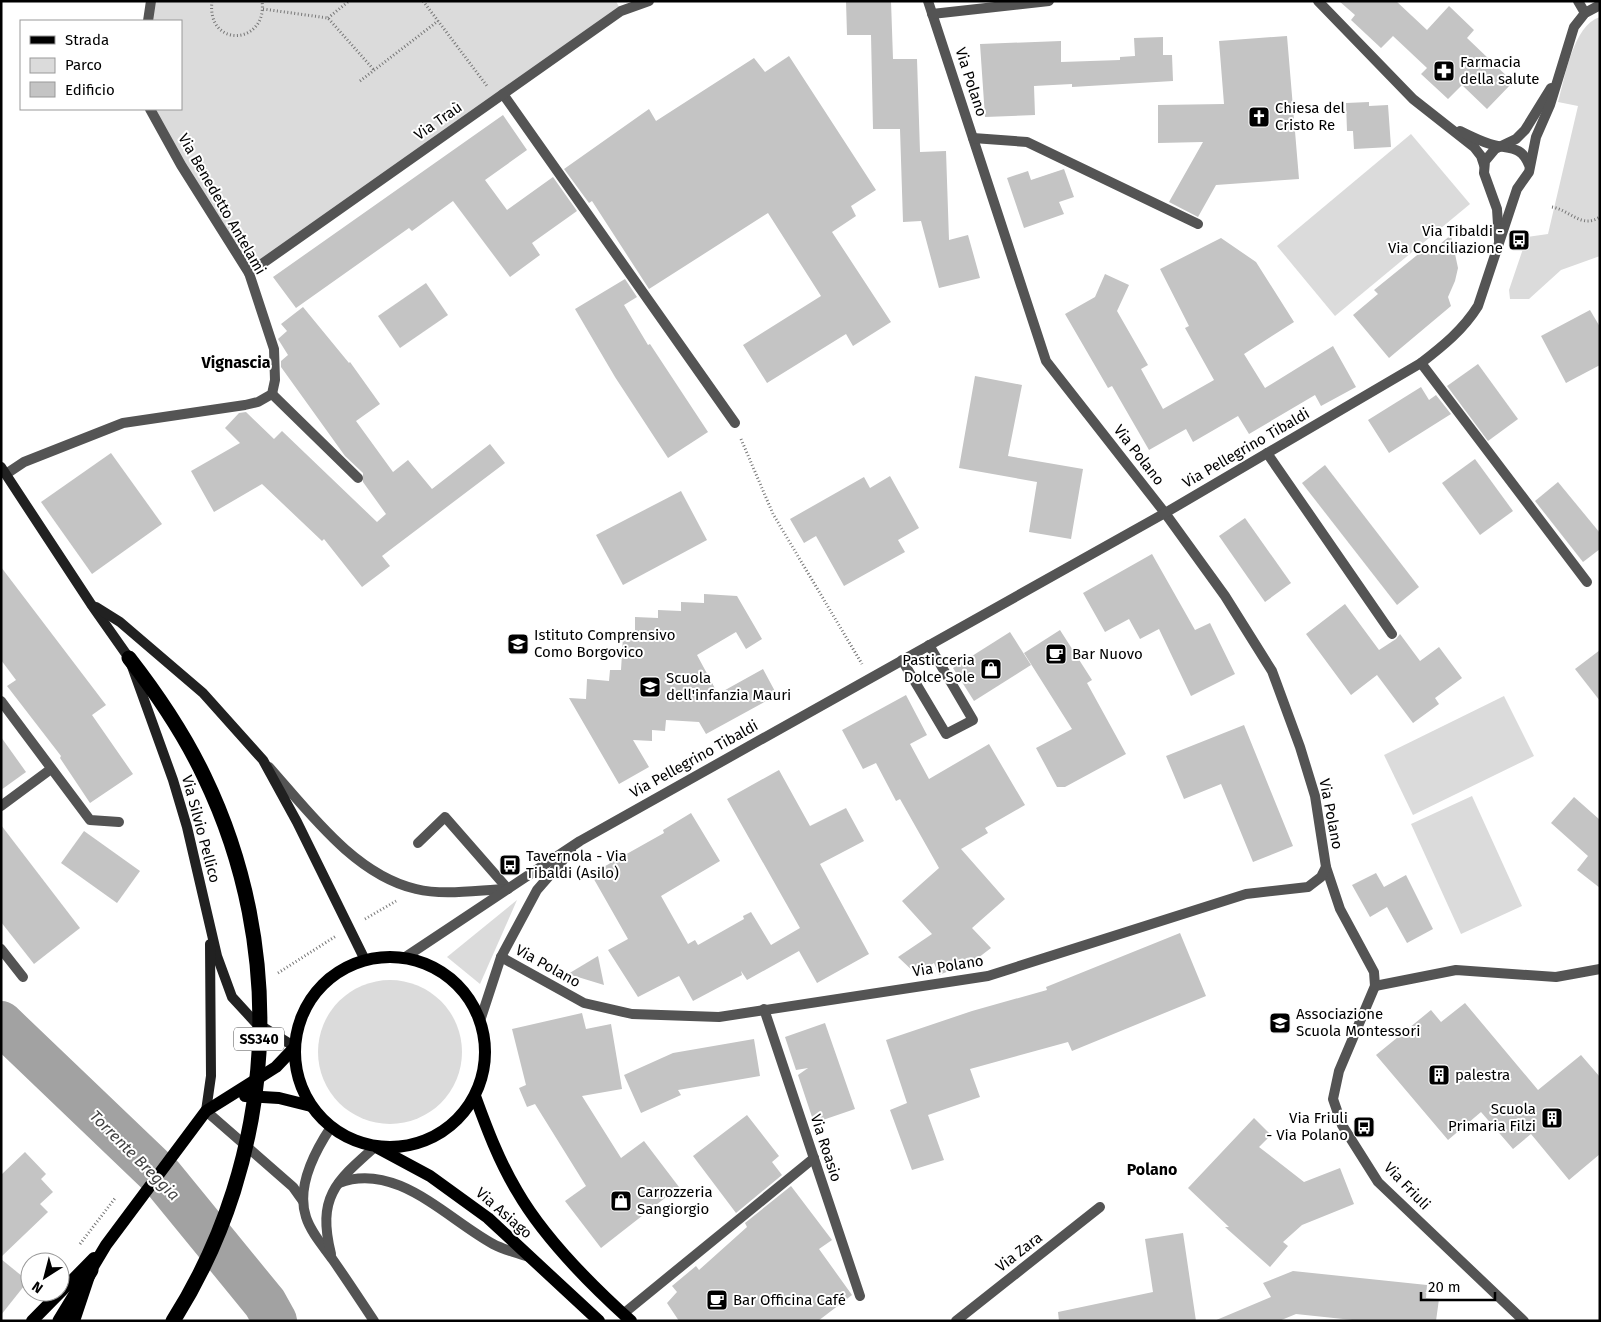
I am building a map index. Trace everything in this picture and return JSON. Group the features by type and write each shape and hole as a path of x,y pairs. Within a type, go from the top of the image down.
{"highway":[{"name":"SS340","path":"129,658 192,752 215,800 231,843 249,910 257,968 259,1068 250,1136 229,1209 203,1270 173,1321"},
{"path":"60,1321 91,1270"}],"main road":[{"name":"Via Silvio Pellico","path":"3,470 91,604 129,658 173,780 187,827 217,956 232,997 255,1022 295,1047"},
{"name":"Via Silvio Pellico","path":"91,604 120,622 203,693 263,760 365,960"},
{"path":"206,1111 211,1076 210,925"},
{"path":"385,957 404,958 428,964 452,979 470,1000 480,1021 485,1045 484,1072 475,1096 451,1126 428,1140 402,1147 376,1146 346,1137 331,1127 312,1106 303,1091 297,1074 295,1047 298,1025 310,1000 328,979 346,967 365,960 385,957"},
{"path":"74,1321 91,1270 106,1245 123,1219 206,1111 276,1067 295,1047"},
{"path":"223,1100 251,1096 279,1098 312,1106"},
{"name":"Via Asiago","path":"475,1096 499,1156 527,1207 562,1250 627,1317"},
{"name":"Via Asiago","path":"376,1146 458,1195 488,1218 599,1321"},
{"path":"32,1321 106,1245"}],"street":[{"path":"148,20 151,1"},
{"path":"616,1 621,11"},
{"name":"Via Traù","path":"249,273 621,11 649,1"},
{"name":"Via Polano","path":"501,957 584,1003 632,1014 719,1017 988,976 1246,894 1298,890 1308,887 1315,883 1326,867 1314,796 1300,746 1272,671 1225,596 1165,513 1046,361 928,1"},
{"path":"932,14 1049,1"},
{"path":"1318,1 1414,99 1446,123 1490,144 1514,148 1521,152 1529,165"},
{"path":"1578,1 1585,13"},
{"path":"1585,13 1587,1"},
{"path":"1484,165 1489,154 1516,139 1525,130 1562,68 1574,27 1585,13 1600,4"},
{"name":"Via Pellegrino Tibaldi","path":"404,958 580,841 1165,513 1421,363 1451,340 1469,321 1478,306 1499,249 1517,189 1526,179 1536,137 1550,105 1562,68"},
{"path":"500,96 735,423"},
{"name":"Via Benedetto Antelami","path":"151,110 181,165 249,273 274,349 275,380 272,394"},
{"name":"Via Pellegrino Tibaldi","path":"1446,123 1474,147 1481,156 1484,173 1497,209 1499,249"},
{"path":"973,138 1027,142 1198,224"},
{"path":"1421,363 1587,582"},
{"path":"3,470 123,423 245,405 258,402 272,394 358,478"},
{"path":"1267,453 1392,634"},
{"path":"902,660 946,734 973,720 929,645"},
{"path":"1,701 90,820 119,822"},
{"path":"263,760 319,824 371,871 416,889 460,892 508,889"},
{"path":"1,806 51,769"},
{"path":"418,843 445,817 508,889"},
{"name":"Via Pellegrino Tibaldi","path":"480,1021 501,957 536,890 580,841"},
{"path":"1326,867 1340,909 1374,972 1375,986 1456,970 1556,977 1600,969"},
{"path":"1,949 23,977"},
{"name":"Via Friuli","path":"1375,986 1339,1071 1334,1098 1342,1125 1378,1182 1524,1321"},
{"name":"Via Roasio","path":"764,1009 860,1296"},
{"path":"206,1111 293,1187 303,1201"},
{"path":"331,1127 311,1165 303,1201 306,1218 374,1321"},
{"path":"332,1260 325,1229 325,1210 331,1194 339,1183 376,1146"},
{"path":"627,1317 814,1158"},
{"path":"339,1183 366,1178 394,1184 419,1196 494,1245 532,1258"},
{"name":"Via Zara","path":"956,1321 1100,1207"}],"path":[{"path":"212,1 211,11 216,26 230,37 240,36 254,29 261,19 262,1"},
{"path":"328,18 349,1"},
{"path":"423,1 500,96"},
{"path":"263,9 328,18 374,70"},
{"path":"360,81 438,21"},
{"path":"1552,207 1561,208 1569,216 1584,222 1600,217"},
{"path":"735,423 773,514 870,678"},
{"path":"275,975 416,889"},
{"path":"78,1246 109,1206"}],"green space":[{"path":"151,1 616,1 621,11 249,273 151,110 182,110 182,20 148,20"},
{"path":"1600,17 1600,256 1561,270 1529,299 1510,299 1509,290 1527,237 1548,234 1578,106 1558,102 1567,67 1577,41 1583,30"},
{"path":"1411,134 1470,204 1335,316 1277,246"},
{"path":"1504,696 1534,756 1413,815 1384,755"},
{"path":"1472,796 1522,906 1461,934 1411,824"},
{"path":"517,900 480,984 447,957"},
{"path":"390,980 404,981 418,986 430,992 441,1001 450,1012 456,1024 461,1038 461,1066 456,1080 450,1092 441,1103 430,1112 418,1118 404,1123 390,1124 376,1123 362,1118 350,1112 339,1103 330,1092 324,1080 319,1066 318,1052 319,1038 324,1024 330,1012 339,1001 350,992 362,986 376,981"}],"building":[{"path":"846,1 891,1 893,59 917,59 920,152 946,151 949,240 968,235 980,278 939,288 921,221 903,222 900,129 873,129 871,35 847,35"},
{"path":"1339,1 1396,1 1427,30 1449,6 1474,30 1467,38 1513,82 1487,109 1462,85 1448,99 1421,74 1427,68 1393,36 1381,48 1351,20 1355,15"},
{"name":"Chiesa del Cristo Re","path":"1287,36 1299,179 1216,185 1198,217 1169,202 1203,142 1158,143 1158,105 1224,104 1219,41"},
{"path":"1163,37 1163,55 1172,55 1173,81 1072,87 1072,84 1034,86 1035,115 985,117 980,44 1061,41 1061,62 1120,60 1120,57 1135,56 1134,38"},
{"path":"789,56 876,190 851,206 856,216 832,232 891,322 853,346 846,334 767,383 743,345 821,296 768,213 649,289 592,201 589,203 564,169 649,109 656,121 754,58 765,72"},
{"path":"1369,102 1369,106 1388,105 1391,147 1354,149 1353,131 1347,131 1346,103"},
{"path":"503,115 527,150 485,180 507,210 553,177 577,211 532,243 540,255 510,277 453,201 412,231 409,228 296,308 273,277"},
{"path":"1064,169 1074,197 1059,202 1064,214 1024,228 1007,178 1028,171 1031,180"},
{"path":"1451,235 1458,268 1448,297 1451,306 1389,358 1353,315 1378,294 1374,290 1432,243 1434,249"},
{"path":"1221,238 1256,262 1294,322 1244,354 1265,388 1333,346 1356,387 1321,406 1315,395 1249,434 1238,416 1193,442 1186,429 1149,450 1112,386 1108,388 1065,314 1095,297 1105,274 1129,285 1117,311 1148,365 1141,369 1163,409 1214,380 1185,328 1189,326 1160,269"},
{"path":"625,279 637,297 624,305 648,345 650,344 708,432 668,458 615,377 575,309"},
{"path":"426,283 448,315 400,348 378,316"},
{"path":"303,307 350,362 380,404 356,421 393,472 408,460 432,489 490,444 505,463 382,556 390,566 362,587 324,539 322,541 262,484 214,512 191,471 240,443 225,428 239,413 246,412 274,439 282,431 377,522 386,514 363,482 363,473 345,456 281,367 281,361 288,355 278,339 287,331 281,324"},
{"path":"1590,310 1600,327 1600,365 1566,383 1541,336"},
{"path":"1478,364 1518,419 1488,441 1447,386"},
{"path":"975,376 1022,385 1008,456 1083,469 1071,539 1029,532 1037,482 959,468"},
{"path":"1421,387 1429,400 1436,395 1451,414 1389,453 1368,420"},
{"path":"111,453 162,524 92,574 41,502"},
{"path":"1475,459 1513,511 1480,535 1442,483"},
{"path":"1325,465 1419,587 1397,605 1302,483"},
{"path":"890,476 919,528 898,540 905,552 844,586 816,536 804,543 790,519 864,477 870,488"},
{"path":"1558,482 1600,533 1600,549 1583,562 1535,501"},
{"path":"681,491 707,540 623,585 596,535"},
{"path":"1245,518 1291,583 1265,602 1219,536"},
{"path":"1152,554 1195,630 1210,623 1235,674 1191,696 1159,629 1140,639 1129,619 1105,632 1083,593"},
{"path":"1,567 106,705 92,715 133,774 90,803 60,758 61,756 7,686 16,680 1,660"},
{"name":"Scuola dell'infanzia Mauri","path":"704,594 737,596 762,639 746,649 736,632 697,655 718,694 763,669 777,695 706,734 699,722 666,720 665,731 652,730 652,741 633,740 649,767 619,784 569,698 586,699 587,679 609,681 610,670 621,670 623,637 635,638 635,617 658,618 658,610 681,611 681,602 704,603"},
{"path":"1345,604 1379,650 1396,639 1400,634 1420,661 1439,647 1462,678 1435,698 1439,704 1413,723 1377,675 1351,695 1306,634"},
{"path":"1060,630 1092,680 1087,683 1126,754 1065,787 1057,787 1036,748 1072,729 1024,653"},
{"path":"1010,632 1031,665 974,701 953,668"},
{"path":"1600,650 1600,701 1575,669"},
{"path":"906,695 927,735 910,744 929,779 989,744 1025,805 985,828 988,833 961,849 1005,899 972,928 991,948 974,961 939,975 934,963 916,974 898,957 932,934 902,901 939,868 900,799 896,801 876,763 863,769 842,730"},
{"path":"1244,725 1293,846 1253,862 1221,784 1184,799 1166,756"},
{"path":"1,737 26,772 1,790"},
{"path":"779,770 810,826 846,808 864,841 820,864 869,954 817,983 799,951 747,980 741,971 742,975 693,1001 679,976 638,997 608,950 628,939 591,874 664,833 663,830 691,813 720,861 661,896 688,944 695,940 698,945 744,919 743,916 751,912 771,945 800,928 727,799"},
{"path":"1574,797 1600,820 1600,888 1577,870 1588,856 1551,823"},
{"path":"1,825 80,928 34,964 1,922"},
{"path":"84,831 140,871 117,903 61,863"},
{"path":"1376,873 1384,887 1406,875 1433,929 1407,943 1387,907 1370,917 1352,885"},
{"path":"1180,933 1206,996 1072,1051 1068,1042 970,1069 980,1097 928,1115 944,1160 912,1170 890,1110 907,1103 886,1040 972,1011 1047,990 1046,987"},
{"path":"598,956 604,985 568,974"},
{"path":"1465,1003 1538,1090 1581,1055 1600,1077 1600,1154 1569,1180 1531,1134 1513,1149 1481,1112 1448,1140 1376,1055 1431,1010 1441,1022"},
{"path":"582,1013 586,1029 611,1024 622,1089 582,1096 621,1158 644,1141 679,1187 601,1248 565,1201 586,1186 535,1104 527,1107 519,1088 526,1085 512,1029"},
{"path":"825,1023 855,1109 814,1123 798,1075 808,1068 796,1070 785,1037"},
{"path":"754,1039 760,1076 678,1090 681,1095 641,1113 624,1075 673,1053"},
{"path":"747,1115 779,1156 772,1162 782,1175 736,1213 693,1156"},
{"path":"1254,1118 1271,1135 1259,1147 1304,1182 1340,1168 1354,1204 1302,1225 1283,1242 1288,1246 1270,1267 1225,1227 1229,1227 1188,1188"},
{"path":"25,1152 46,1174 41,1179 53,1192 40,1204 48,1212 1,1257 1,1175"},
{"path":"791,1186 832,1240 819,1249 852,1295 818,1321 679,1321 667,1303 677,1292 672,1286 696,1266 699,1270 747,1227 745,1223"},
{"path":"1183,1233 1196,1321 1059,1321 1058,1312 1153,1292 1145,1239"},
{"path":"1,1259 20,1274 20,1291 1,1315"},
{"path":"1293,1271 1427,1285 1426,1298 1439,1299 1436,1321 1362,1321 1296,1314 1279,1321 1214,1321 1271,1297 1263,1283"}],"waterway":[{"name":"Torrente Breggia","path":"1,1023 162,1177 265,1303 275,1321"}],"place":[{"name":"Farmacia della salute","path":"1444,71"},
{"name":"Chiesa del Cristo Re","path":"1259,117"},
{"name":"Via Tibaldi - Via Conciliazione","path":"1519,240"},
{"name":"Istituto Comprensivo Como Borgovico","path":"518,644"},
{"name":"Bar Nuovo","path":"1056,654"},
{"name":"Pasticceria Dolce Sole","path":"991,669"},
{"name":"Scuola dell'infanzia Mauri","path":"650,687"},
{"name":"Tavernola - Via Tibaldi (Asilo)","path":"510,865"},
{"name":"Associazione Scuola Montessori","path":"1280,1023"},
{"name":"palestra","path":"1439,1075"},
{"name":"Scuola Primaria Filzi","path":"1552,1118"},
{"name":"Via Friuli - Via Polano","path":"1364,1127"},
{"name":"Carrozzeria Sangiorgio","path":"621,1201"},
{"name":"Bar Officina Café","path":"717,1300"}],"district":[{"name":"Vignascia","path":"236,362"},
{"name":"Polano","path":"1152,1169"}]}
